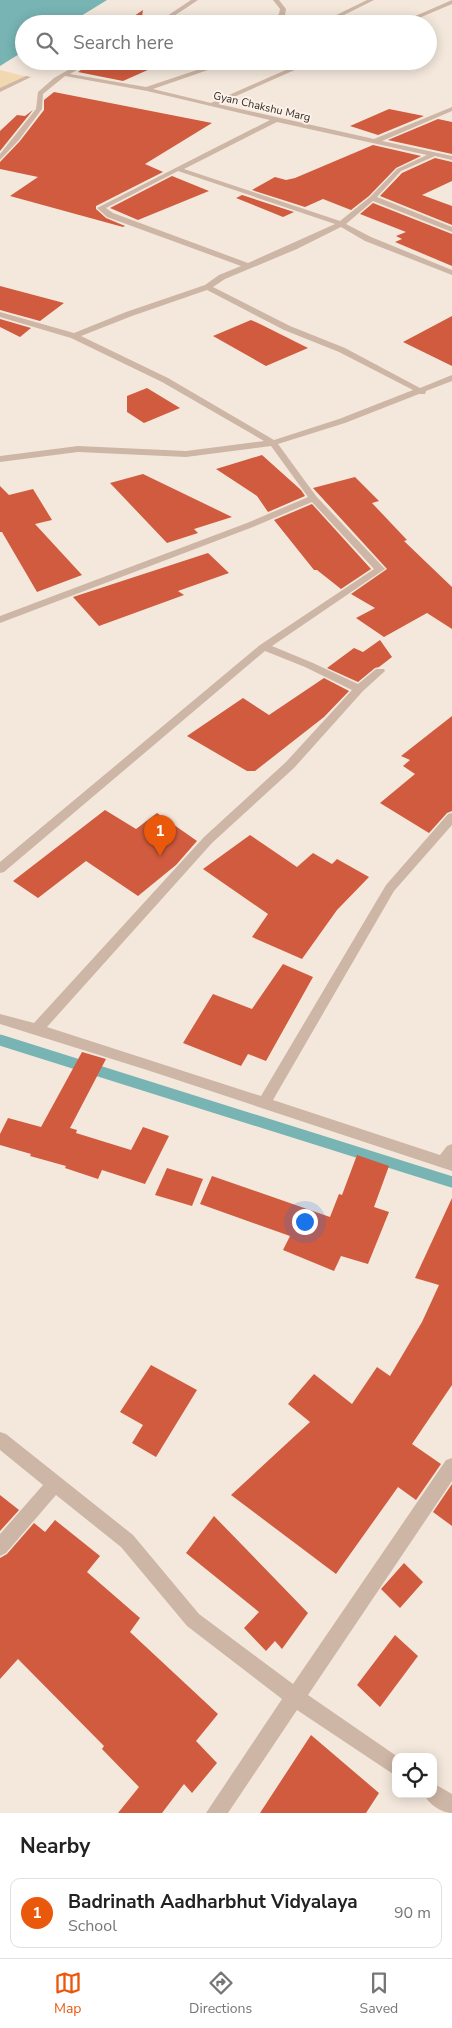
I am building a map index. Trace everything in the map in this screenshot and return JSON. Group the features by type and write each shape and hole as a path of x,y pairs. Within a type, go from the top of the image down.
{"street":[{"path":"172,15 195,0"},
{"path":"276,0 283,9 282,15"},
{"path":"340,15 371,0"},
{"path":"355,2 363,4"},
{"path":"421,15 452,2"},
{"path":"0,158 39,109 40,92 56,79 75,70"},
{"path":"147,89 204,70"},
{"path":"213,104 291,70"},
{"name":"Gyan Chakshu Marg","path":"67,75 147,89 276,120 452,158"},
{"path":"0,90 28,76"},
{"path":"376,141 452,109"},
{"path":"248,266 110,215 101,208 276,120"},
{"path":"74,336 136,311 208,287 222,277 294,247 342,224 372,198 399,170 434,154"},
{"path":"178,169 342,224 368,239 452,273"},
{"path":"372,198 452,230"},
{"path":"208,287 287,328 342,350 422,392"},
{"path":"0,314 74,336 164,380 273,443 313,498 380,569 264,646 0,869"},
{"path":"0,459 78,450 186,454 273,443 342,421 422,392 452,378"},
{"path":"0,620 250,525 313,498"},
{"path":"264,646 358,689"},
{"path":"37,1029 208,840 290,765 358,689 380,671"},
{"path":"264,1102 390,888 452,817"},
{"path":"0,1019 37,1029 264,1102 447,1164 452,1150"},
{"path":"0,1440 127,1541 193,1620 295,1697 392,1764"},
{"path":"216,1813 452,1466"},
{"path":"0,1547 54,1483"},
{"path":"437,1796 452,1806"}],"sand":[{"path":"0,70 28,77 0,90"}],"water":[{"path":"0,0 107,0 83,15 15,15 15,57 0,66"}],"building":[{"path":"143,10 142,15 136,15"},
{"path":"81,70 148,70 123,81 78,72"},
{"path":"54,92 212,123 145,164 163,172 96,206 96,209 106,218 125,226 123,227 10,196 38,177 0,169 0,162 20,141 44,110 44,100"},
{"path":"389,109 424,116 378,135 350,126"},
{"path":"33,110 0,151 0,131 17,115 25,116"},
{"path":"438,119 452,122 452,154 388,140"},
{"path":"373,145 421,156 396,168 369,196 351,210 323,199 305,207 252,190 275,177 286,180 295,178"},
{"path":"435,158 452,162 452,181 422,195 452,206 452,225 380,196 402,173"},
{"path":"172,176 209,191 138,220 110,208"},
{"path":"242,195 294,212 283,217 236,198"},
{"path":"373,203 452,234 452,266 395,242 402,239 396,236 406,232 360,214"},
{"path":"0,286 64,303 40,321 0,310"},
{"path":"452,316 452,366 403,342"},
{"path":"0,319 31,328 20,337 0,327"},
{"path":"251,320 308,348 266,366 213,336"},
{"path":"147,388 180,408 144,423 127,412 127,396"},
{"path":"262,455 301,490 305,496 268,512 257,496 216,469"},
{"path":"143,474 232,517 194,529 198,533 167,543 110,483"},
{"path":"355,477 379,501 372,503 407,540 404,541 452,587 452,629 427,613 384,637 356,618 375,608 351,594 387,569 313,488"},
{"path":"0,486 9,495 33,489 52,520 35,524 82,575 37,592 2,532 0,532"},
{"path":"312,504 371,569 341,589 317,570 314,570 274,520"},
{"path":"208,553 229,573 178,591 184,595 99,626 73,597"},
{"path":"380,640 392,657 358,682 327,668 354,648 363,652"},
{"path":"324,678 349,691 324,717 255,771 247,771 187,736 243,698 269,715"},
{"path":"452,716 452,811 447,813 429,833 380,803 415,774 403,766 410,760 401,756"},
{"path":"105,810 136,829 157,813 197,841 176,865 138,896 86,861 38,898 13,881"},
{"path":"250,835 297,867 313,853 332,864 337,859 369,877 337,910 302,959 252,937 268,914 203,869"},
{"path":"283,964 313,977 266,1061 248,1054 241,1066 183,1043 213,994 252,1009"},
{"path":"82,1052 106,1059 70,1128 77,1130 76,1133 131,1150 143,1127 169,1136 145,1184 102,1170 98,1179 65,1168 66,1166 0,1145 0,1134 8,1118 41,1127"},
{"path":"357,1155 389,1166 374,1207 389,1212 368,1264 341,1256 334,1271 283,1250 290,1236 200,1204 212,1176 330,1217 339,1194 342,1195"},
{"path":"167,1168 203,1179 192,1206 155,1195"},
{"path":"452,1198 452,1385 412,1444 441,1464 416,1500 398,1487 336,1574 231,1495 310,1422 288,1404 314,1374 352,1404 377,1367 390,1376 422,1322 439,1285 415,1278"},
{"path":"151,1365 197,1390 156,1457 132,1443 143,1425 120,1412"},
{"path":"452,1484 452,1526 433,1512"},
{"path":"0,1495 19,1510 0,1531"},
{"path":"214,1516 308,1613 282,1649 275,1641 266,1651 244,1628 259,1612 186,1553"},
{"path":"55,1520 100,1556 87,1572 140,1618 130,1632 218,1714 196,1741 217,1763 192,1793 184,1784 162,1813 118,1813 139,1787 102,1749 104,1746 18,1659 0,1679 0,1558 7,1554 34,1523 45,1532"},
{"path":"404,1563 423,1582 400,1608 381,1589"},
{"path":"395,1635 418,1656 380,1707 357,1685"},
{"path":"311,1735 379,1793 366,1813 260,1813"}],"waterway":[{"path":"0,1040 452,1182"}],"place":[{"name":"Badrinath Aadharbhut Vidyalaya","path":"160,856"}]}
